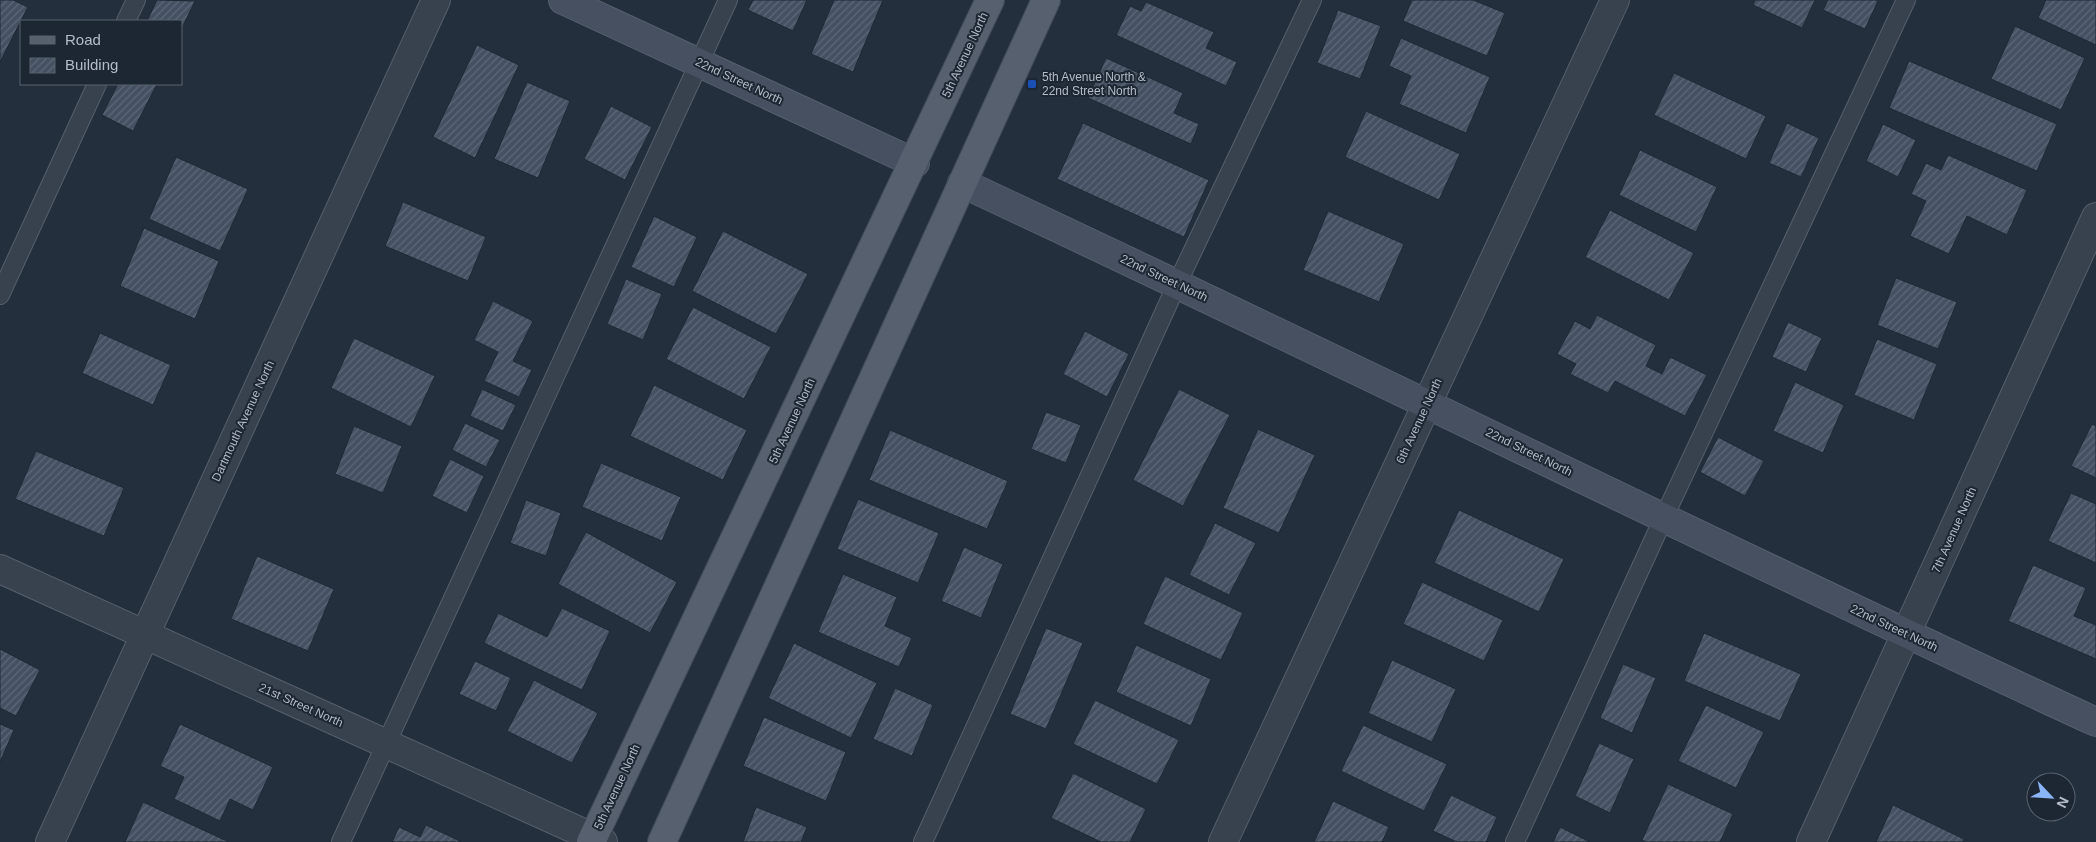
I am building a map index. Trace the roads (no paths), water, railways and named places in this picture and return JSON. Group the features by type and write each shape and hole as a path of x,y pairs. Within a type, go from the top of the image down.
{"main road":[{"name":"5th Avenue North","path":"596,841 990,0"},
{"path":"662,842 1046,0"}],"street":[{"name":"Dartmouth Avenue North","path":"50,842 436,0"},
{"name":"22nd Street North","path":"563,0 915,163"},
{"name":"6th Avenue North","path":"1224,842 1615,0"},
{"name":"22nd Street North","path":"962,183 1427,403 1906,634 2096,722"},
{"name":"7th Avenue North","path":"1810,842 2096,217"},
{"name":"21st Street North","path":"0,569 596,841"}],"lane":[{"path":"126,20 136,0"},
{"path":"341,842 728,0"},
{"path":"923,842 1177,284 1312,0"},
{"path":"1515,842 1664,517 1906,0"},
{"path":"0,295 97,85"}],"place":[{"name":"5th Avenue North & 22nd Street North","path":"1032,84"}]}
